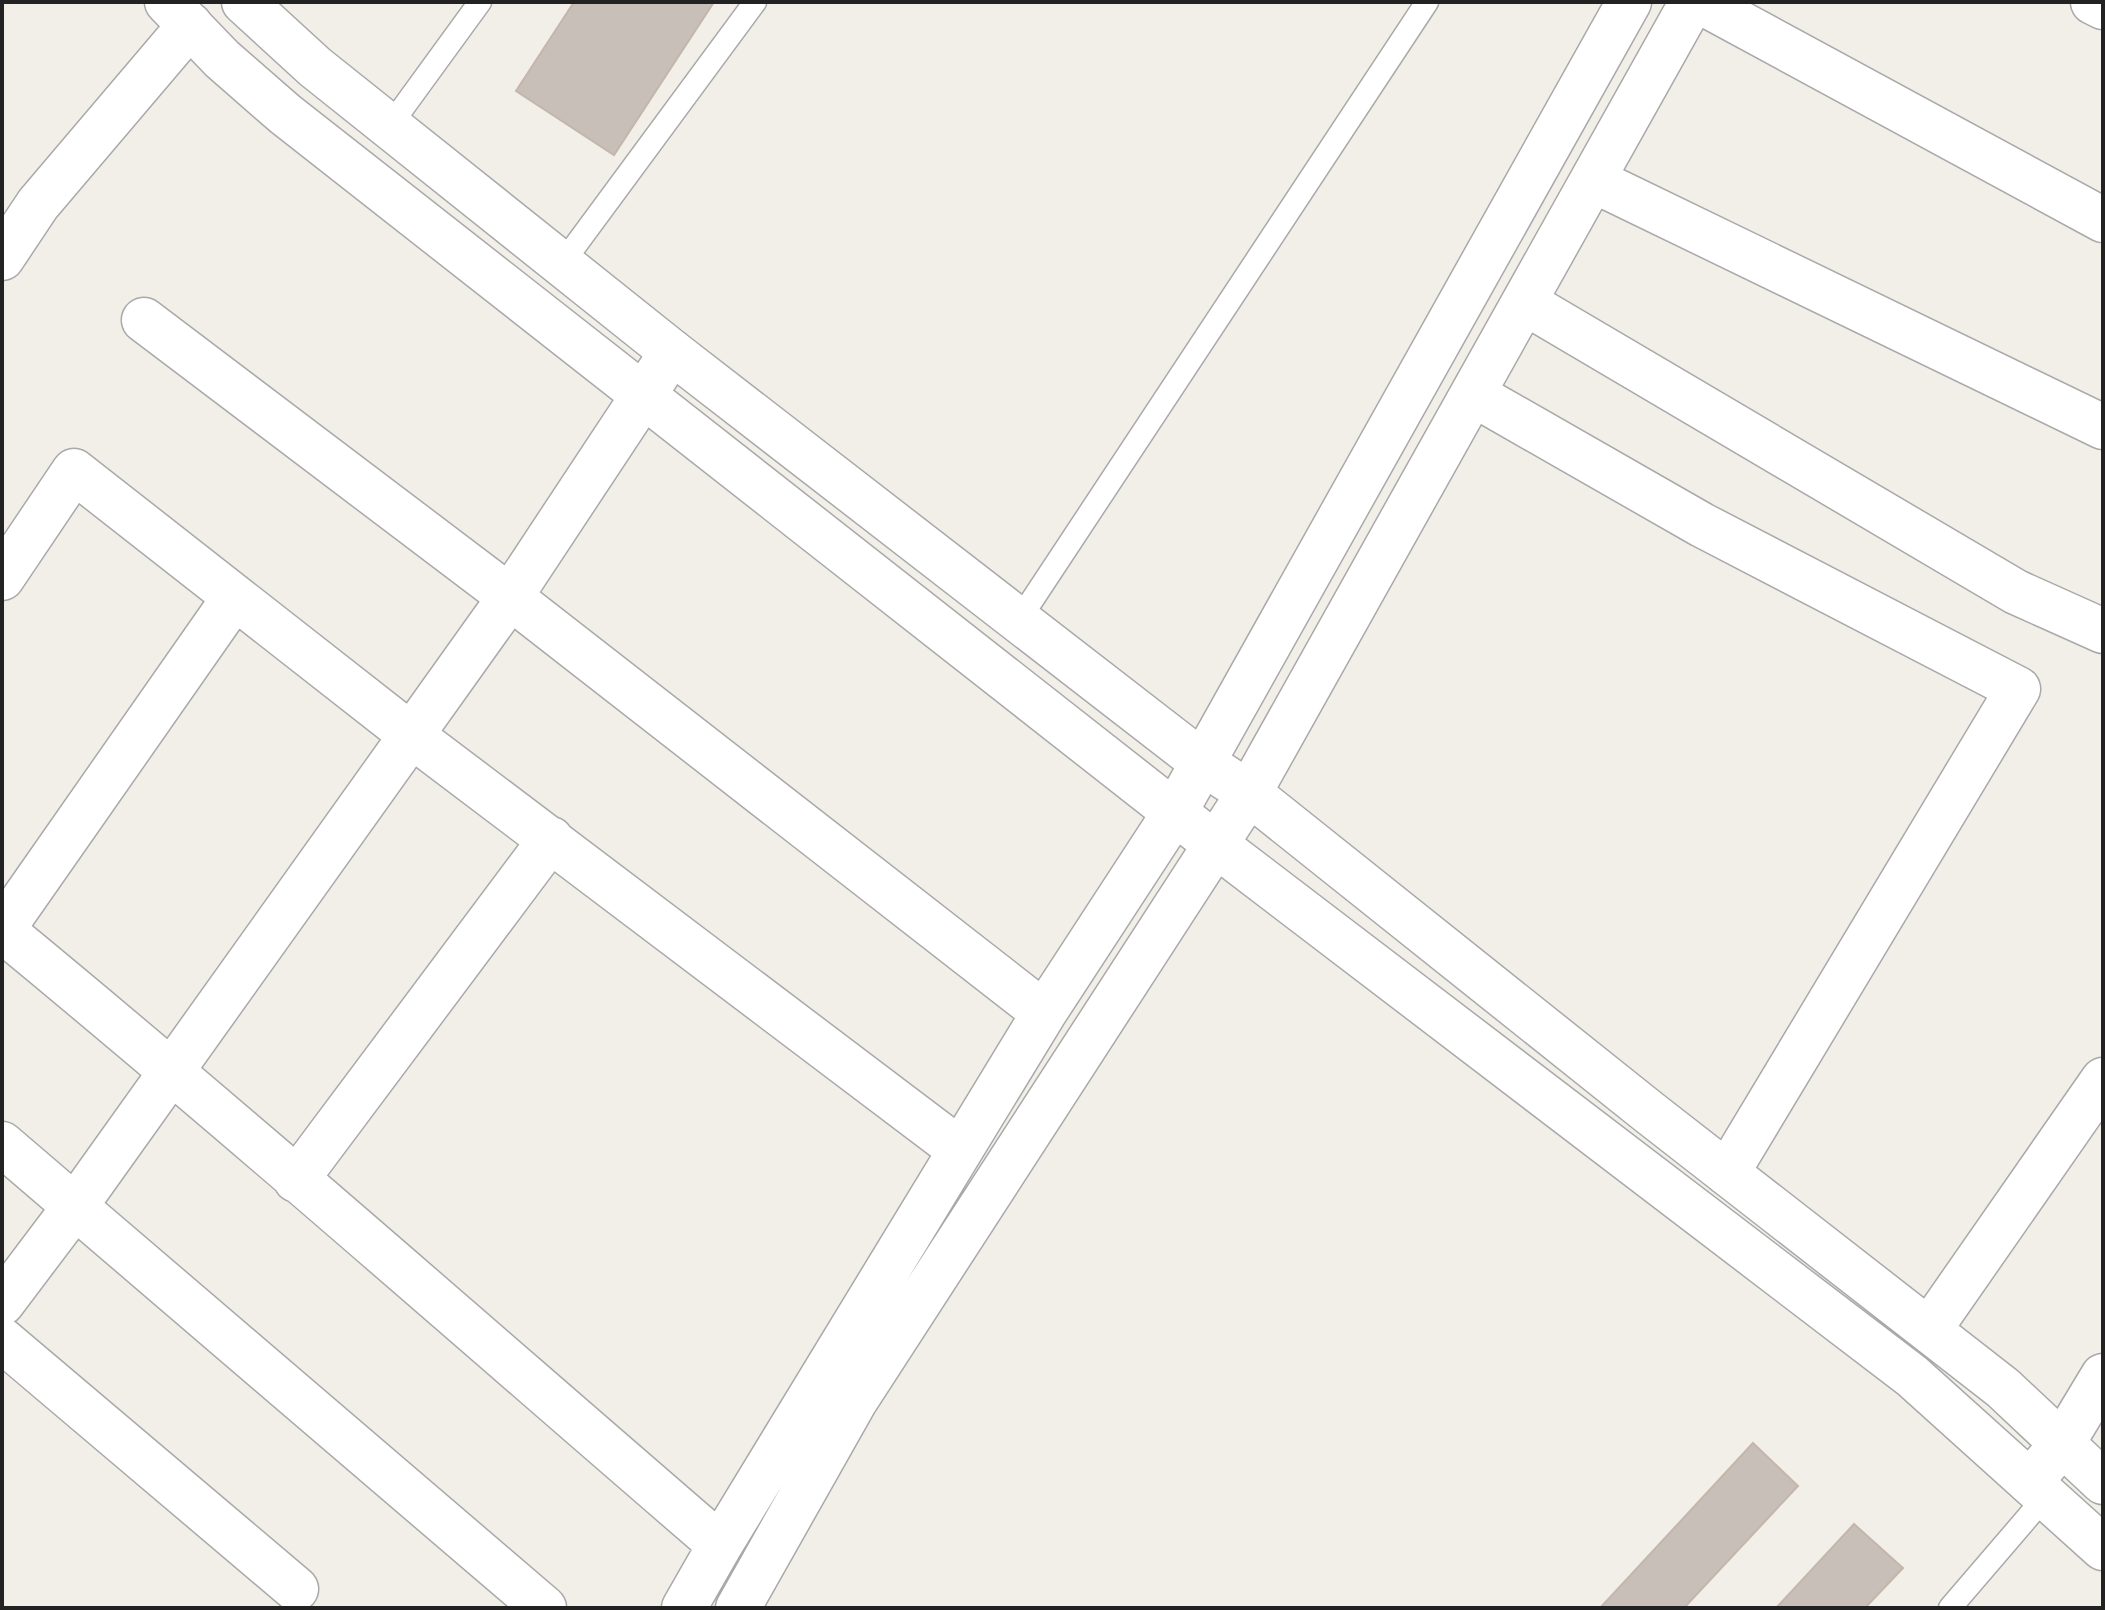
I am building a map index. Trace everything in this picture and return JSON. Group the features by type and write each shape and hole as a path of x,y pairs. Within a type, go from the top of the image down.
{"street":[{"path":"244,2 315,67 561,265 1203,763 1249,793 2003,1388 2103,1482"},
{"path":"684,1608 1044,1013 1175,812 1629,2"},
{"path":"738,1608 855,1401 1249,793 1692,2"},
{"path":"1701,2 2103,220"},
{"path":"2093,2 2103,7"},
{"path":"2,258 178,14 222,59 285,114 1215,844 1912,1376 2103,1548"},
{"path":"1593,180 2103,427"},
{"path":"1524,302 2016,592 2103,631"},
{"path":"144,320 510,597 1044,1013"},
{"path":"2,1303 76,1205 510,597 672,352"},
{"path":"1473,394 1702,525 2018,689 1727,1173"},
{"path":"2,578 74,471 411,735 960,1150"},
{"path":"234,598 2,930 172,1070 720,1545"},
{"path":"296,1180 551,839"},
{"path":"1929,1330 2103,1080"},
{"path":"2,1144 544,1608"},
{"path":"2,1340 296,1589"},
{"path":"2038,1489 2103,1376"}],"lane":[{"path":"389,127 480,2"},
{"path":"561,265 755,2"},
{"path":"1019,620 1427,2"},
{"path":"1950,1608 2038,1489"}],"building":[{"path":"574,2 714,2 614,155 516,91"},
{"path":"1753,1443 1798,1486 1684,1608 1600,1608"},
{"path":"1854,1524 1903,1568 1865,1608 1776,1608"}]}
